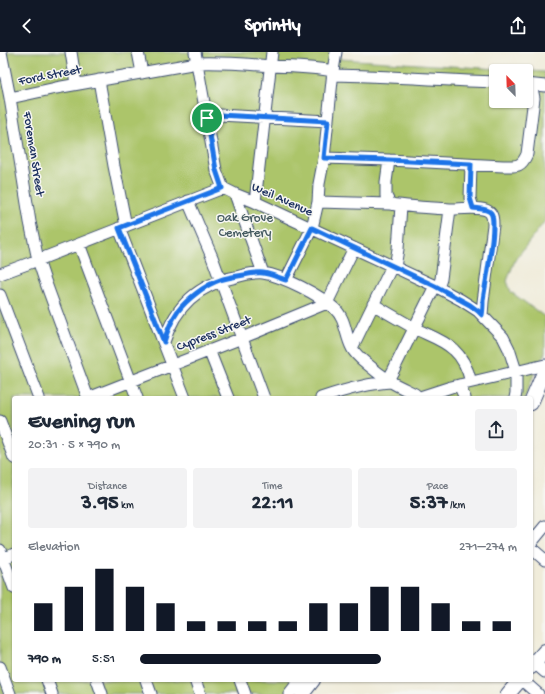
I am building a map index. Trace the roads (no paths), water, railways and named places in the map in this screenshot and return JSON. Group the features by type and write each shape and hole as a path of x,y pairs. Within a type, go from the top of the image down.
{"main road":[{"path":"533,397 545,370"},
{"path":"535,666 545,651"},
{"path":"508,694 519,682"}],"street":[{"name":"Foreman Street","path":"1,52 30,222 38,260 87,396"},
{"path":"71,52 76,84"},
{"path":"138,52 142,73"},
{"path":"255,202 272,52"},
{"path":"286,280 312,228 318,202 336,52"},
{"name":"Ford Street","path":"10,98 76,84 142,73 196,57 211,62 324,69 333,73 489,82"},
{"path":"0,274 222,188 216,170 196,57"},
{"path":"99,80 123,227 184,396"},
{"path":"533,85 545,86"},
{"path":"533,93 533,106"},
{"path":"324,158 514,166 520,165 524,161 527,154 533,108"},
{"path":"207,118 219,115 328,121"},
{"path":"352,348 393,267 398,249 396,205 386,196 389,160"},
{"path":"471,164 470,198 473,208"},
{"name":"Weil Avenue","path":"222,188 312,228 437,287 470,305 478,311 503,337 516,371 515,396"},
{"path":"235,194 263,273"},
{"path":"188,201 220,280 263,396"},
{"path":"318,202 450,209 473,208 486,210 491,213 493,225 482,315"},
{"path":"390,381 415,328 441,279 450,209"},
{"path":"79,244 136,396"},
{"path":"327,303 354,248"},
{"path":"164,342 178,310 204,288 220,280 247,274 263,273 286,280 302,288 335,309 340,315 352,348 358,356 390,381 415,394 416,396"},
{"path":"0,295 39,396"},
{"name":"Cypress Street","path":"93,396 327,303"},
{"path":"373,304 439,340 454,350 463,362 471,382"},
{"path":"209,350 227,396"},
{"path":"423,396 459,385 545,365"},
{"path":"328,396 390,381"},
{"path":"459,385 464,396"},
{"path":"4,427 12,452"},
{"path":"533,541 545,526"},
{"path":"533,550 545,560"},
{"path":"4,555 12,581"},
{"path":"0,667 10,681 10,694"},
{"path":"48,682 52,694"},
{"path":"98,682 102,694"},
{"path":"147,682 151,694"},
{"path":"196,682 200,694"},
{"path":"241,682 245,694"},
{"path":"523,682 538,694"},
{"path":"289,694 298,684"}],"park label":[{"name":"Oak Grove Cemetery","path":"245,226"}]}
